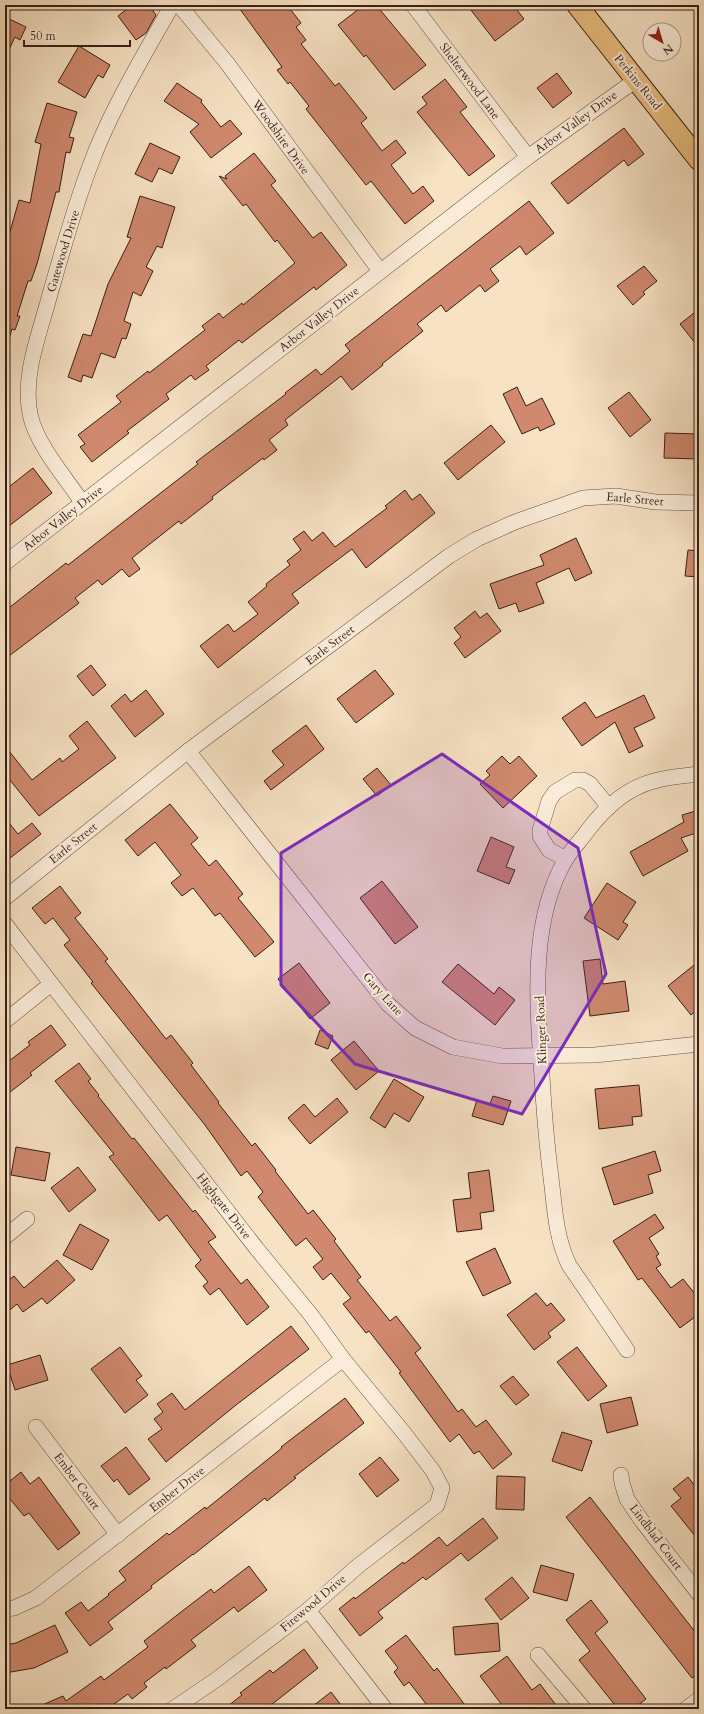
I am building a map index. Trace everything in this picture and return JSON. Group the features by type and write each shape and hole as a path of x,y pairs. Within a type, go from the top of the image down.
{"main road":[{"name":"Perkins Road","path":"577,5 699,160"}],"street":[{"name":"Gatewood Drive","path":"82,502 40,441 34,429 30,414 28,395 33,357 56,272 90,165 120,99 172,5"},
{"name":"Woodshire Drive","path":"179,5 227,63 380,271"},
{"name":"Shelterwood Lane","path":"413,5 528,157"},
{"name":"Arbor Valley Drive","path":"5,563 528,157 636,80"},
{"name":"Earle Street","path":"5,898 188,750 449,556 477,539 515,522 583,498 616,496 655,502 699,503"},
{"name":"Gary Lane","path":"188,750 388,1004 415,1028 453,1046 502,1056 595,1055 699,1044"},
{"name":"Klinger Road","path":"628,1350 569,1266 558,1235 545,1130 541,1056 539,967 543,925 552,891 566,859 599,816 633,789 654,780 699,774"},
{"path":"566,859 550,850 540,836 540,830 549,801 555,792 575,780 583,780 590,784 609,807"},
{"name":"Highgate Drive","path":"5,924 257,1248 311,1315 343,1359 433,1471 442,1488"},
{"path":"5,1021 51,984"},
{"path":"5,1237 27,1219"},
{"name":"Ember Drive","path":"5,1609 14,1608 36,1598 343,1359"},
{"name":"Ember Court","path":"36,1427 118,1535"},
{"name":"Lindblad Court","path":"621,1475 627,1499 642,1521 699,1594"},
{"name":"Firewood Drive","path":"173,1709 217,1679 308,1610 358,1566 437,1506 442,1488"},
{"path":"308,1610 385,1709"},
{"path":"538,1655 584,1709"},
{"path":"686,1709 699,1699"}],"highlighted area":[{"path":"442,754 578,848 606,974 522,1114 355,1064 281,985 281,853"}],"building":[{"path":"123,5 149,5 156,15 146,33 136,40 118,16 127,9"},
{"path":"237,5 287,5 301,23 296,27 306,40 301,44 335,86 339,83 367,118 361,123 382,151 396,140 406,153 391,165 413,194 423,186 434,201 405,224 371,181 366,185 306,109 309,106 290,82 288,84 277,70 282,67"},
{"path":"364,5 376,5 426,65 394,90 366,55 364,57 338,25"},
{"path":"467,5 513,5 524,19 495,41"},
{"path":"5,17 26,27 20,40 15,37 5,58"},
{"path":"79,46 110,65 103,78 98,75 85,98 58,82"},
{"path":"557,73 572,93 553,108 537,88"},
{"path":"445,79 467,107 460,112 495,156 469,176 417,112 427,104 422,97"},
{"path":"177,83 202,100 201,102 221,127 230,120 242,134 211,158 190,132 199,124 164,101"},
{"path":"47,103 77,112 69,137 74,138 70,153 66,152 59,192 56,192 37,264 31,281 28,281 17,316 20,316 15,330 12,329 7,345 5,345 5,249 19,200 30,203 41,144 35,142"},
{"path":"624,128 644,154 628,166 624,160 568,204 551,183"},
{"path":"150,143 180,157 172,174 159,168 152,182 135,174"},
{"path":"254,153 276,181 271,185 313,238 321,232 347,265 316,290 314,287 242,343 239,340 206,366 209,370 195,380 191,375 166,394 169,399 127,431 129,433 92,462 80,447 85,444 78,435 121,402 116,396 205,330 202,326 219,313 223,318 242,303 243,305 295,263 277,240 275,242 246,204 243,206 219,176 227,179 225,176"},
{"path":"140,196 175,207 162,248 157,246 146,267 153,271 141,296 133,292 124,321 131,324 126,339 122,338 115,358 101,353 92,378 83,375 81,382 68,377 83,334 91,336 108,284 131,238 127,237"},
{"path":"529,201 554,233 526,255 520,246 490,269 499,281 485,292 480,285 446,312 441,305 417,324 423,331 352,390 341,376 285,420 288,425 269,440 277,450 264,460 263,458 212,497 213,499 181,524 179,521 132,558 140,569 129,577 122,569 102,585 98,580 75,598 79,603 5,659 5,611 66,563 68,565 198,464 196,462 286,394 285,393 316,369 321,375 350,351 345,345"},
{"path":"644,266 657,281 643,292 645,294 633,305 617,286"},
{"path":"699,309 699,348 680,324"},
{"path":"517,387 526,406 542,398 555,424 540,431 538,427 522,434 503,394"},
{"path":"629,392 651,420 630,437 608,408"},
{"path":"491,425 505,442 458,480 444,463"},
{"path":"665,433 699,434 699,459 664,458"},
{"path":"33,468 52,493 5,529 5,490"},
{"path":"405,490 412,500 420,494 435,513 366,568 352,549 292,594 299,603 218,668 200,646 228,624 234,632 258,614 248,602 267,586 266,584 290,565 287,561 301,550 293,539 304,531 312,541 323,532 335,547 387,508 385,506"},
{"path":"576,538 592,573 575,581 569,568 536,583 544,603 519,612 516,603 499,609 490,584 544,565 540,555"},
{"path":"688,550 699,551 699,577 685,576"},
{"path":"475,611 480,618 487,613 501,631 465,658 454,643 461,637 454,628"},
{"path":"91,665 106,685 93,696 77,676"},
{"path":"375,670 394,694 356,723 337,699"},
{"path":"146,690 164,714 135,737 111,706 125,694 131,702"},
{"path":"644,695 655,718 634,728 643,746 629,753 615,722 582,746 562,718 585,702 596,718"},
{"path":"87,721 116,758 39,816 5,774 5,746 32,780 60,758 62,762 79,749 69,736"},
{"path":"306,725 324,749 271,790 264,781 284,765 272,751"},
{"path":"502,756 510,764 519,756 537,776 503,808 480,784 490,775 486,771"},
{"path":"377,768 391,785 377,796 363,779"},
{"path":"170,804 198,838 191,844 209,866 216,860 243,894 238,898 274,942 255,957 220,913 215,916 193,888 182,896 171,883 181,875 155,842 138,856 125,840"},
{"path":"699,810 699,832 681,838 688,851 643,876 630,852 684,822 682,815"},
{"path":"5,818 18,834 32,823 41,834 5,862"},
{"path":"491,837 514,847 506,867 515,870 509,884 477,871"},
{"path":"382,881 418,927 395,944 360,898"},
{"path":"607,883 636,902 623,922 628,925 618,940 584,918"},
{"path":"60,886 81,913 75,918 108,959 105,961 166,1039 171,1035 193,1063 191,1065 219,1102 218,1103 252,1146 255,1143 308,1214 313,1210 336,1239 334,1241 361,1277 357,1280 390,1321 396,1316 421,1348 415,1353 458,1412 462,1409 476,1427 486,1420 512,1454 493,1469 479,1451 474,1454 459,1434 450,1442 399,1373 401,1372 369,1331 366,1333 343,1304 351,1298 331,1273 323,1280 313,1267 323,1259 306,1238 296,1246 258,1197 263,1192 247,1171 241,1176 205,1125 91,983 93,982 64,945 70,940 53,918 45,924 32,908"},
{"path":"600,959 603,984 625,981 629,1011 590,1016 583,961"},
{"path":"699,961 699,1008 691,1015 668,986"},
{"path":"299,963 330,1003 310,1019 278,979"},
{"path":"458,964 494,994 499,987 515,1000 495,1025 442,982"},
{"path":"51,1025 66,1045 30,1073 32,1075 5,1096 5,1064 30,1045 28,1042"},
{"path":"320,1030 333,1036 328,1049 315,1044"},
{"path":"354,1041 379,1071 356,1090 331,1060"},
{"path":"79,1063 91,1079 88,1081 99,1095 98,1096 132,1139 134,1138 193,1212 195,1210 216,1237 208,1242 241,1284 247,1279 269,1307 247,1325 219,1288 210,1295 203,1286 208,1282 195,1266 201,1260 167,1215 159,1221 109,1157 114,1154 55,1081"},
{"path":"394,1079 424,1097 409,1122 394,1113 385,1128 370,1118"},
{"path":"639,1085 642,1116 632,1117 633,1125 599,1129 595,1089"},
{"path":"493,1096 511,1101 503,1125 472,1116 477,1100 490,1104"},
{"path":"337,1098 348,1112 310,1144 288,1118 304,1104 315,1117"},
{"path":"16,1147 50,1153 45,1181 11,1175"},
{"path":"655,1151 661,1171 648,1175 653,1193 614,1205 602,1168"},
{"path":"78,1167 96,1190 69,1212 51,1188"},
{"path":"489,1170 494,1211 480,1213 482,1229 457,1232 453,1200 471,1198 468,1173"},
{"path":"655,1214 664,1228 649,1238 659,1254 656,1256 661,1265 656,1268 671,1288 683,1279 699,1299 699,1314 680,1328 642,1278 638,1280 613,1241"},
{"path":"80,1224 109,1240 92,1270 63,1255"},
{"path":"495,1248 511,1283 483,1296 466,1262"},
{"path":"57,1260 75,1280 47,1304 42,1298 23,1312 17,1304 5,1314 5,1283 14,1276 24,1288"},
{"path":"536,1293 547,1306 551,1303 565,1320 548,1333 551,1337 534,1350 507,1315"},
{"path":"291,1326 309,1349 236,1405 166,1462 148,1439 162,1429 154,1419 163,1412 157,1404 172,1393 185,1410"},
{"path":"120,1347 142,1376 136,1380 148,1395 125,1413 91,1369"},
{"path":"577,1347 607,1386 588,1401 557,1362"},
{"path":"40,1355 48,1380 15,1390 7,1365"},
{"path":"513,1376 529,1395 516,1405 500,1386"},
{"path":"631,1397 638,1425 607,1433 600,1404"},
{"path":"345,1398 364,1423 294,1477 296,1478 267,1501 265,1498 151,1586 152,1588 108,1622 113,1629 90,1646 65,1613 81,1602 88,1611 109,1595 108,1594 126,1580 119,1571 167,1533 169,1535 205,1507 206,1509 282,1448 281,1447"},
{"path":"562,1432 592,1441 582,1471 552,1461"},
{"path":"126,1447 150,1479 129,1495 117,1479 114,1482 101,1466"},
{"path":"380,1457 399,1480 377,1497 359,1474"},
{"path":"21,1472 30,1484 39,1477 80,1533 58,1550 29,1513 24,1516 10,1499 5,1503 5,1485"},
{"path":"497,1476 525,1477 524,1510 496,1509"},
{"path":"688,1477 699,1491 699,1541 671,1506 681,1498 673,1489"},
{"path":"590,1497 699,1637 699,1672 692,1678 566,1517"},
{"path":"483,1518 498,1538 468,1561 461,1553 426,1580 423,1577 378,1612 383,1618 360,1636 339,1609 354,1597 355,1599 403,1562 404,1564 439,1537 447,1546"},
{"path":"541,1565 574,1574 567,1601 533,1592"},
{"path":"249,1566 267,1590 238,1612 234,1607 191,1640 196,1646 166,1669 165,1667 144,1683 147,1687 132,1699 128,1694 107,1709 33,1709 63,1696 66,1701 101,1676 104,1680 148,1647 144,1641 211,1589 214,1593"},
{"path":"512,1577 529,1598 501,1620 485,1599"},
{"path":"591,1600 608,1622 595,1633 646,1699 633,1709 618,1709 579,1660 590,1651 566,1620"},
{"path":"498,1623 500,1651 455,1655 453,1627"},
{"path":"55,1625 68,1652 34,1668 5,1673 5,1645 16,1643"},
{"path":"406,1635 434,1671 437,1668 468,1709 430,1709 409,1682 404,1686 394,1672 398,1668 385,1651"},
{"path":"304,1649 318,1668 266,1709 224,1709 242,1695 240,1693 270,1670 273,1673"},
{"path":"507,1656 532,1690 540,1684 559,1709 505,1709 480,1676"},
{"path":"331,1692 344,1709 309,1709"}]}
